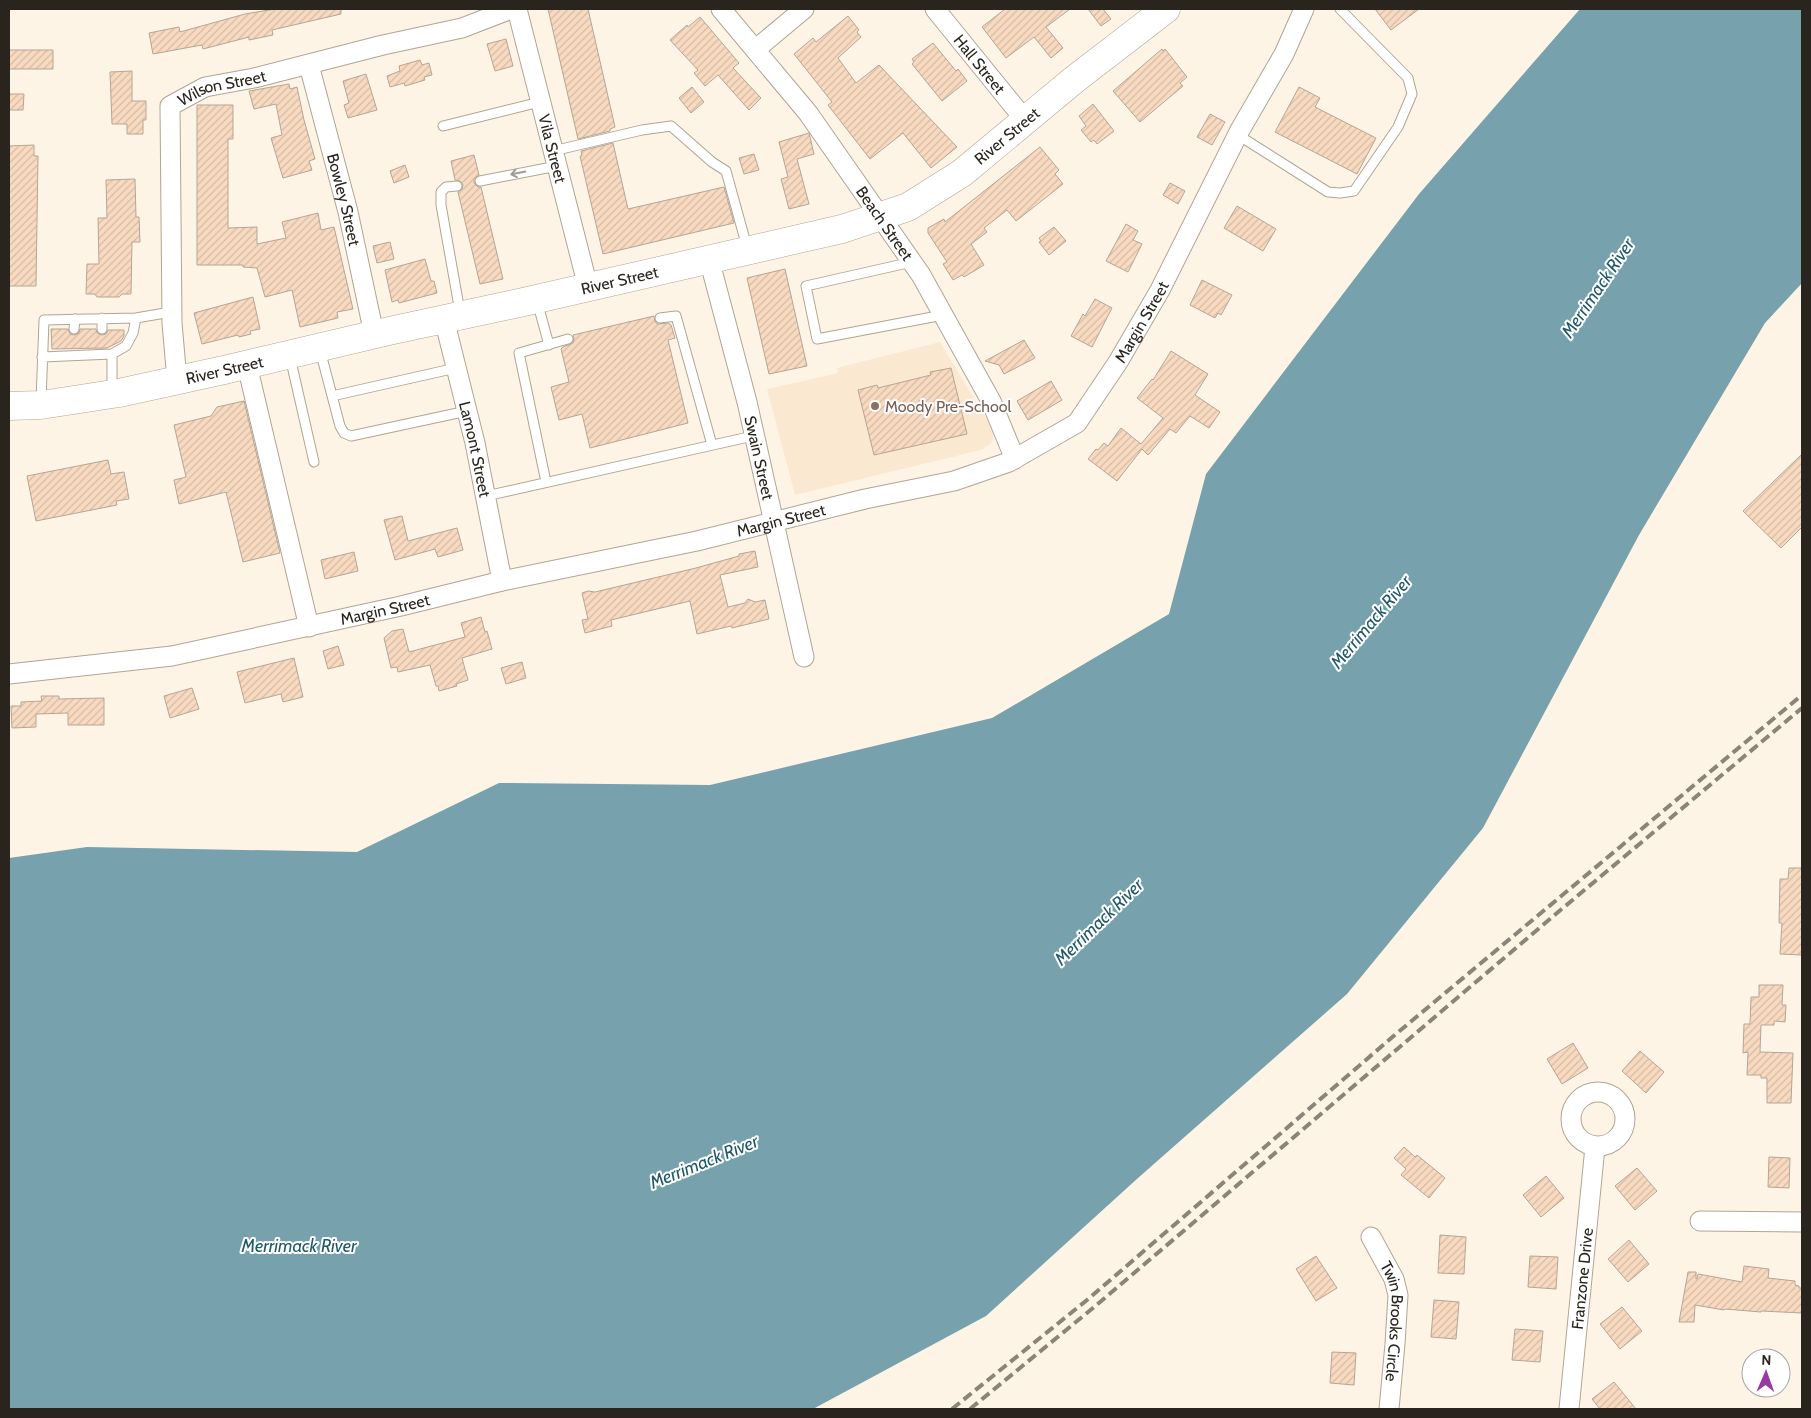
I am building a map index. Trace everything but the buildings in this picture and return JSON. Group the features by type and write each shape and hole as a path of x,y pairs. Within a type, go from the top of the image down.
{"main road":[{"name":"River Street","path":"9,406 41,405 112,394 247,365 374,334 537,299 842,229 908,207 962,172 1075,79 1166,9"}],"street":[{"name":"Wilson Street","path":"177,380 172,312 170,106 205,87 254,78 383,45 462,28 511,9"},
{"name":"Vila Street","path":"516,9 588,287"},
{"name":"Beach Street","path":"721,9 808,113 912,262 991,401 1015,458"},
{"path":"756,49 804,9"},
{"name":"Hall Street","path":"935,9 1025,120"},
{"name":"Margin Street","path":"9,674 172,656 308,627 502,581 697,541 865,499 954,480 1015,458 1077,423 1118,362 1160,290 1238,135 1284,54 1304,9"},
{"name":"Bowley Street","path":"309,65 348,212 374,334"},
{"name":"Swain Street","path":"709,259 747,402 753,436 804,657"},
{"name":"Lamont Street","path":"452,317 456,368 486,496 502,581"},
{"path":"247,365 308,627"},
{"name":"Franzone Drive","path":"1570,1409 1595,1147"},
{"path":"1700,1221 1802,1222"},
{"name":"Twin Brooks Circle","path":"1371,1237 1394,1279 1398,1295 1389,1409"}],"lane":[{"path":"1238,135 1328,192 1354,191 1398,127 1412,94 1408,78 1340,9"},
{"path":"443,126 540,102"},
{"path":"480,181 642,130 671,126 712,162 726,171 748,250"},
{"path":"452,317 441,192 446,188 457,186"},
{"path":"912,262 806,286 816,339 943,315"},
{"path":"537,299 549,344"},
{"path":"41,405 44,320 136,318 172,312"},
{"path":"660,318 676,316 712,445"},
{"path":"102,318 102,330"},
{"path":"42,357 73,352 112,354 126,346 133,333 136,318"},
{"path":"74,329 75,319"},
{"path":"546,482 518,353 568,339"},
{"path":"320,347 340,426 344,433 351,436 467,410"},
{"path":"112,354 112,394"},
{"path":"290,355 314,462"},
{"path":"332,396 456,368"},
{"path":"486,496 753,436"}],"shaded area":[{"name":"Moody Pre-School","path":"940,342 988,422 993,433 991,444 981,450 795,495 767,389 838,373 837,368"}],"water":[{"name":"Merrimack River","path":"1580,9 1802,9 1802,283 1765,323 1639,535 1483,828 1347,994 1138,1178 986,1316 813,1409 9,1409 9,858 87,847 357,852 499,783 710,785 992,718 1169,614 1206,474 1419,194"}],"railway":[{"path":"952,1409 1087,1300 1396,1034 1802,695"},
{"path":"970,1409 1093,1308 1557,913 1802,708"}],"place":[{"name":"Moody Pre-School","path":"875,406"}]}
